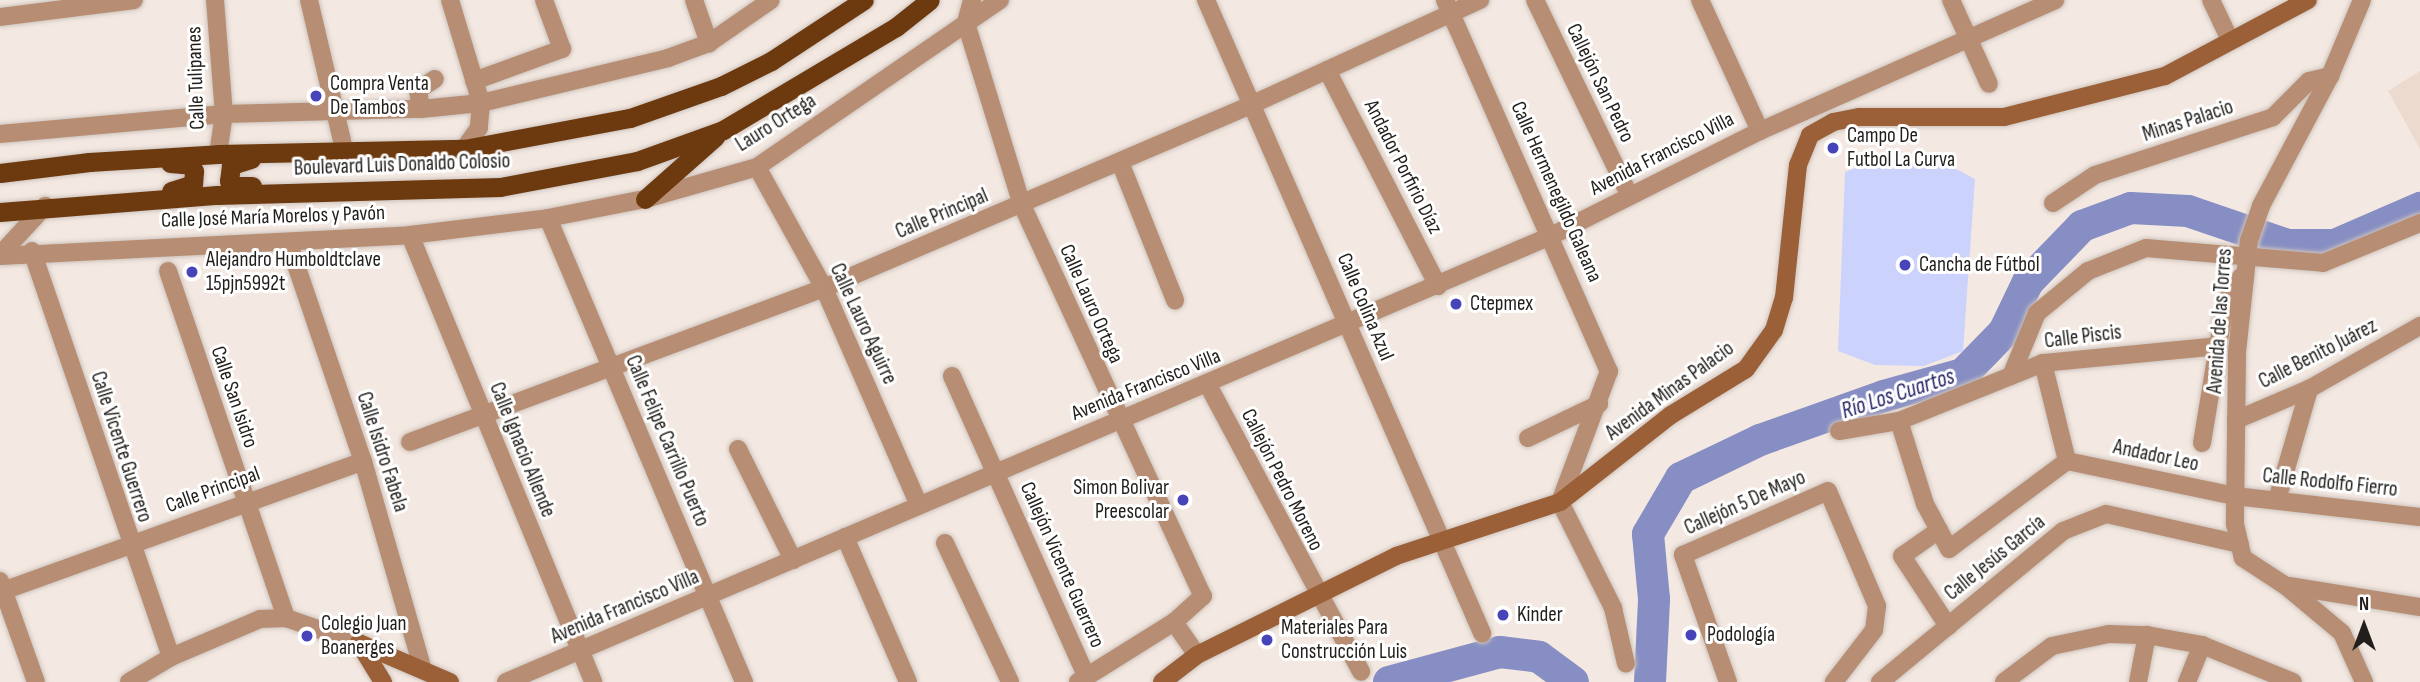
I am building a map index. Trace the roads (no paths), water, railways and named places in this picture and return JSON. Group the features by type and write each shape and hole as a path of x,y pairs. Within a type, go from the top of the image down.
{"highway":[{"name":"Boulevard Luis Donaldo Colosio","path":"0,173 89,162 218,154 464,149 630,118 721,86 771,61 864,0"},
{"name":"Boulevard Luis Donaldo Colosio","path":"0,212 45,206 324,190 500,187 637,161 723,130 896,27 930,0"},
{"path":"645,199 723,130"},
{"path":"318,152 237,160 231,165 229,181 235,186 324,190"},
{"path":"89,162 100,168 182,162 194,171 193,184 184,190 103,196 92,203"}],"main road":[{"path":"1810,135 1833,122 1859,117 2004,117 2165,76 2308,0"},
{"name":"Avenida Minas Palacio","path":"1162,682 1197,655 1316,595 1440,539 1560,502 1671,415 1746,369 1774,330 1791,257 1798,165 1810,135"},
{"path":"359,643 450,682"},
{"path":"359,643 383,682"}],"street":[{"path":"0,18 134,0"},
{"name":"Calle Tulipanes","path":"215,0 224,114 218,154"},
{"path":"309,0 345,153"},
{"path":"450,0 481,103 479,128 464,149"},
{"path":"474,81 562,49 544,0"},
{"path":"694,0 709,43"},
{"path":"0,134 224,114 421,110 481,103 668,58 709,43 771,0"},
{"path":"965,23 972,0"},
{"name":"Lauro Ortega","path":"548,218 645,199 757,167 1000,0"},
{"name":"Calle Colina Azul","path":"1206,0 1254,104 1482,633"},
{"name":"Calle Principal","path":"410,442 824,288 1254,104 1327,70 1448,7 1480,0"},
{"name":"Callejón San Pedro","path":"1535,0 1625,186"},
{"path":"1700,0 1760,131"},
{"path":"1951,0 1989,84"},
{"name":"Avenida Francisco Villa","path":"506,682 1438,286 1553,235 1760,131 2055,0"},
{"path":"2211,0 2230,40"},
{"name":"Avenida de las Torres","path":"2240,544 2235,496 2236,420 2244,274 2248,247 2260,206 2330,76 2361,0"},
{"name":"Calle Hermenegildo Galeana","path":"1448,7 1553,235 1609,371 1599,404 1560,502"},
{"name":"Calle Lauro Ortega","path":"965,23 1022,205 1118,420 1203,596 1174,622"},
{"name":"Andador Porfirio Díaz","path":"1327,70 1438,286"},
{"name":"Minas Palacio","path":"2053,203 2095,175 2273,117 2309,81 2330,76"},
{"path":"421,110 418,90 435,79"},
{"path":"1797,114 1810,135"},
{"path":"1120,162 1175,300"},
{"name":"Calle Lauro Aguirre","path":"757,167 824,288 919,505"},
{"path":"0,256 45,206"},
{"name":"Calle José María Morelos y Pavón","path":"0,256 32,251 410,235 548,218"},
{"name":"Calle Felipe Carrillo Puerto","path":"548,218 744,682"},
{"path":"2011,376 2037,313 2088,271 2146,248 2248,247 2323,263 2420,223"},
{"name":"Calle Ignacio Allende","path":"410,235 593,682"},
{"name":"Calle Isidro Fabela","path":"291,250 363,461 423,670"},
{"name":"Calle Vicente Guerrero","path":"32,251 130,545 171,657"},
{"name":"Calle San Isidro","path":"168,271 286,618"},
{"path":"2202,443 2218,346 2231,289 2244,274"},
{"name":"Calle Benito Juárez","path":"2236,420 2309,389 2420,326"},
{"name":"Calle Piscis","path":"1839,431 1899,421 2043,363 2218,346"},
{"path":"1899,421 1925,504 1949,549 2067,461 2043,363"},
{"name":"Callejón Vicente Guerrero","path":"952,376 997,473 1082,679"},
{"name":"Callejón Pedro Moreno","path":"1208,385 1316,595 1361,672"},
{"path":"2277,500 2309,389"},
{"path":"1528,438 1599,404"},
{"path":"738,449 793,560"},
{"name":"Calle Principal","path":"1,588 130,545 363,461"},
{"name":"Andador Leo","path":"2067,461 2235,496"},
{"name":"Callejón 5 De Mayo","path":"1728,682 1684,555 1828,491 1877,606 1874,630 1834,682"},
{"name":"Calle Rodolfo Fierro","path":"2235,496 2420,517"},
{"path":"1560,502 1613,608 1626,664"},
{"name":"Calle Jesús García","path":"1880,682 2063,531 2106,514 2240,544"},
{"path":"1939,530 1902,556 1948,626"},
{"path":"845,537 908,682"},
{"path":"945,543 1010,682"},
{"path":"2240,544 2243,558 2286,586 2342,633 2364,682"},
{"path":"2286,586 2420,607"},
{"path":"1,588 36,682"},
{"path":"129,682 171,657 260,619 286,618 359,643"},
{"path":"1082,679 1174,622 1197,655"},
{"path":"2004,682 2052,646 2109,634 2147,635 2202,645 2292,682"},
{"path":"2138,682 2147,635"},
{"path":"2188,682 2202,645"}],"waterway":[{"name":"Río Los Cuartos","path":"1650,682 1654,599 1648,534 1681,478 1760,440 1884,396 1963,374 2004,332 2028,282 2082,226 2131,208 2188,211 2288,245 2335,245 2420,208"},
{"name":"Río Los Cuartos","path":"1389,682 1500,652 1539,657 1573,682"}],"place":[{"name":"Compra Venta De Tambos","path":"316,96"},
{"name":"Campo De Futbol La Curva","path":"1833,148"},
{"name":"Cancha de Fútbol","path":"1905,265"},
{"name":"Alejandro Humboldtclave 15pjn5992t","path":"192,272"},
{"name":"Ctepmex","path":"1456,304"},
{"name":"Simon Bolivar Preescolar","path":"1183,500"},
{"name":"Kinder","path":"1503,615"},
{"name":"Podología","path":"1691,635"},
{"name":"Colegio Juan Boanerges","path":"307,636"},
{"name":"Materiales Para Construcción Luis","path":"1267,640"}]}
